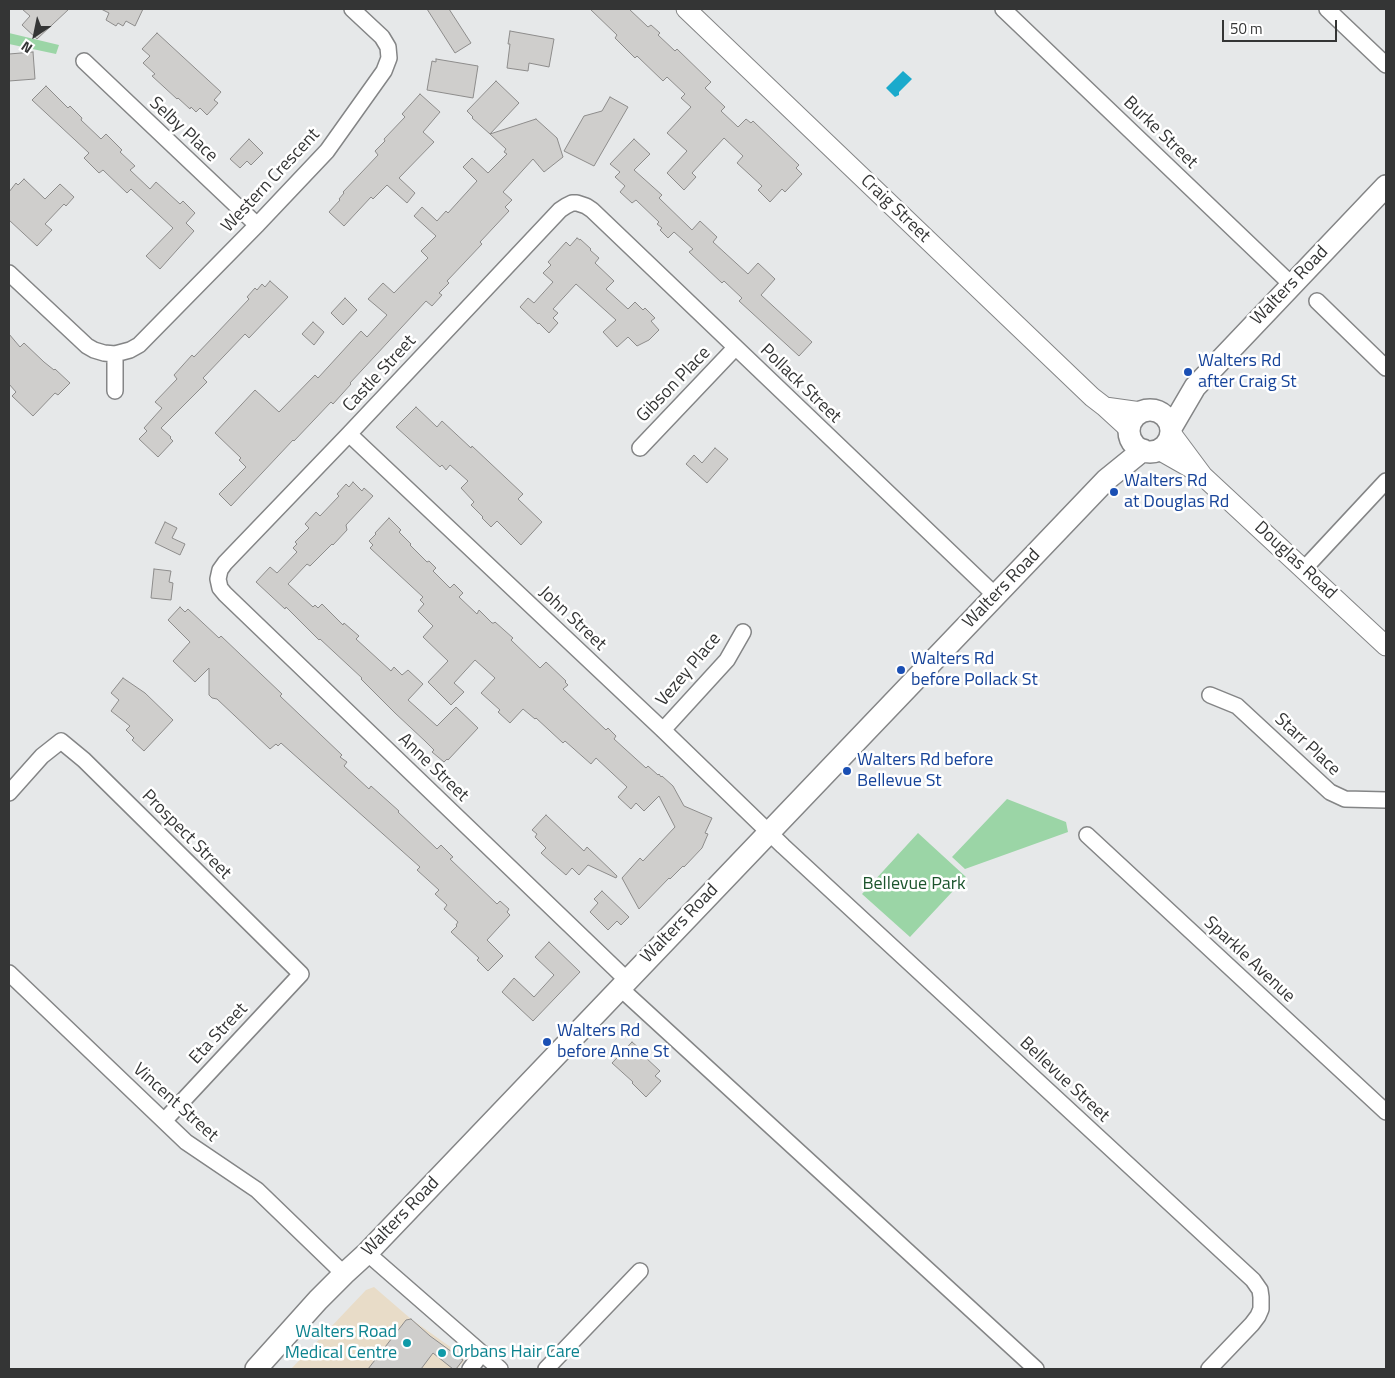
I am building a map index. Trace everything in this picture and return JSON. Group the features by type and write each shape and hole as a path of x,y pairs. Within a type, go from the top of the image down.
{"main road":[{"name":"Walters Road","path":"256,1369 318,1300 367,1253 1106,480 1151,438 1194,387 1386,186"},
{"name":"Walters Road","path":"1147,411 1194,387"},
{"path":"1147,411 1160,412 1169,421 1151,438 1133,419 1147,411"}],"street":[{"name":"Western Crescent","path":"114,354 130,350 148,338 258,225 327,151 384,71 390,52 385,41 352,9"},
{"name":"Craig Street","path":"686,9 1084,391 1151,438"},
{"name":"Burke Street","path":"1003,9 1292,285"},
{"path":"1327,9 1386,65"},
{"name":"Selby Place","path":"84,61 258,225"},
{"name":"Pollack Street","path":"577,203 592,210 996,596"},
{"name":"Castle Street","path":"218,579 220,570 225,563 560,210 577,203"},
{"path":"9,273 87,346 104,353 114,354 115,391"},
{"path":"1317,301 1386,368"},
{"name":"Gibson Place","path":"640,448 735,348"},
{"name":"Craig Street","path":"1105,407 1147,411"},
{"name":"John Street","path":"349,434 768,832"},
{"name":"Douglas Road","path":"1151,438 1203,476 1386,646"},
{"path":"1304,569 1386,481"},
{"name":"Anne Street","path":"218,579 224,594 624,984"},
{"name":"Vezey Place","path":"662,730 727,660 743,632"},
{"name":"Starr Place","path":"1210,695 1237,706 1330,792 1345,800 1386,800"},
{"name":"Prospect Street","path":"9,793 42,756 61,741 84,760 301,974"},
{"name":"Bellevue Street","path":"768,832 1253,1280 1260,1290 1261,1309 1252,1324 1209,1369"},
{"name":"Sparkle Avenue","path":"1087,835 1386,1112"},
{"name":"Vincent Street","path":"9,973 195,1149 248,1184 264,1197 344,1274"},
{"name":"Eta Street","path":"164,1121 301,974"},
{"path":"624,984 1036,1369"},
{"path":"367,1253 500,1369"},
{"path":"546,1369 640,1271"},
{"path":"470,1369 482,1353"}],"shaded area":[{"path":"374,1287 411,1319 463,1356 464,1361 457,1369 291,1369 366,1290"}],"green space":[{"path":"9,33 59,45 56,54 9,44"},
{"path":"1007,799 1066,822 1068,832 965,869 952,857"},
{"name":"Bellevue Park","path":"918,833 966,877 910,937 862,894"}],"water":[{"path":"903,71 912,79 899,92 899,95 895,97 886,88"}],"building":[{"path":"22,9 69,9 37,39 22,25 30,16"},
{"path":"101,9 143,9 135,26 126,21 123,26 118,23 116,26 106,20 109,13"},
{"path":"427,9 449,9 471,43 455,53"},
{"path":"590,9 629,9 648,27 651,25 660,33 658,35 675,51 677,49 711,82 705,88 725,107 721,111 738,127 746,119 751,123 753,121 799,165 796,168 802,174 785,192 782,189 770,202 758,190 762,186 737,163 743,156 724,138 692,173 696,177 684,190 667,173 687,151 667,133 691,107 681,98 685,94 667,77 663,81 637,56 635,58 615,38 617,35"},
{"path":"510,31 554,39 549,67 529,63 528,71 507,68"},
{"path":"157,33 221,92 214,100 218,103 207,115 200,108 196,112 177,99 152,76 155,74 143,63 150,56 142,49"},
{"path":"33,52 35,79 9,81 9,54"},
{"path":"436,59 478,66 473,98 427,90 432,61 436,62"},
{"path":"496,81 519,103 490,134 467,111"},
{"path":"46,86 68,108 70,106 82,118 81,120 101,139 106,134 122,150 120,152 135,166 130,170 150,189 156,182 180,204 183,201 195,213 186,223 194,231 160,269 146,256 173,228 131,189 127,193 103,170 99,173 84,158 89,153 32,100"},
{"path":"420,94 440,112 423,132 434,142 399,178 415,193 407,203 387,185 373,199 371,197 344,226 329,212 340,200 343,192 378,155 375,151 405,117 402,114"},
{"path":"610,97 628,107 594,166 564,151 584,116 602,111"},
{"path":"536,119 557,138 563,157 544,172 533,159 503,192 512,200 505,207 509,211 480,242 482,244 447,281 449,283 439,293 442,295 432,306 426,301 333,404 331,402 231,506 219,494 246,467 239,460 241,458 215,433 255,390 279,412 315,375 318,378 361,331 367,337 387,315 368,299 383,283 394,293 428,258 421,251 436,236 414,216 422,207 437,221 446,211 448,213 477,181 463,167 472,158 488,173 507,154 504,152 506,149 490,134"},
{"path":"249,139 263,153 251,165 247,161 240,168 230,159"},
{"path":"634,139 650,154 634,170 662,195 659,198 692,230 700,221 717,237 713,242 748,274 758,263 775,279 761,295 812,342 799,356 739,301 742,298 724,281 722,283 689,252 693,249 674,232 668,238 660,230 662,228 657,224 659,222 636,200 632,203 620,192 625,186 615,177 620,172 610,164"},
{"path":"24,179 45,199 60,184 74,197 66,206 64,204 45,224 52,230 37,246 9,220 9,192 16,183 18,185"},
{"path":"577,238 599,258 595,263 614,281 606,289 628,309 635,302 643,310 645,308 655,318 651,321 659,330 649,340 637,346 628,337 617,347 603,332 616,320 576,284 553,309 558,313 553,318 558,323 549,333 520,307 528,298 534,303 553,282 543,273 551,265 548,262 566,242 570,246"},
{"path":"270,281 288,297 249,338 245,334 203,378 207,382 161,428 173,441 158,457 139,439 147,431 144,428 162,408 155,402 177,379 174,375 192,355 194,357 249,299 247,297 255,288 257,290 262,284 265,287"},
{"path":"345,298 357,310 343,325 331,313"},
{"path":"313,322 324,332 314,345 302,334"},
{"path":"9,334 20,347 24,343 70,383 58,395 55,393 33,416 12,396 16,392 9,384"},
{"path":"416,407 437,427 442,421 471,448 472,446 523,494 518,499 542,522 521,545 497,521 491,527 471,505 474,502 461,488 468,481 450,465 446,470 442,465 440,467 396,427"},
{"path":"715,448 728,459 707,483 686,464 694,455 702,463"},
{"path":"353,482 362,491 364,488 373,496 346,525 347,530 333,545 310,566 307,564 288,584 313,607 315,605 318,608 322,604 343,625 344,623 359,636 356,639 391,671 394,667 402,675 408,670 423,684 408,700 437,726 456,707 478,728 444,762 432,752 434,750 362,678 319,640 286,607 285,609 256,582 270,567 277,573 297,552 293,548 297,544 295,542 309,528 305,524 316,512 320,516 339,496 337,494 346,484 349,487"},
{"path":"389,518 401,530 399,532 410,545 436,568 433,571 450,588 454,584 463,593 459,597 477,614 479,610 492,623 495,622 513,638 511,640 540,668 546,662 566,681 568,685 563,689 606,730 608,728 616,736 614,739 646,768 648,766 673,786 684,806 712,818 705,833 708,834 702,848 639,909 622,878 640,858 643,861 675,827 659,796 644,811 636,803 631,809 618,797 627,787 596,758 591,764 565,741 563,743 536,718 523,709 510,723 498,712 500,710 481,693 495,678 475,660 454,683 464,692 451,705 428,682 448,661 423,637 433,626 418,611 424,604 420,600 423,597 370,548 373,545 369,541"},
{"path":"165,522 177,528 172,538 185,544 180,555 155,543"},
{"path":"154,569 171,571 169,582 173,583 171,600 151,598"},
{"path":"180,607 185,612 188,609 219,638 221,636 342,755 340,757 347,762 344,766 369,789 371,786 437,849 441,845 453,857 450,859 497,904 500,901 509,909 507,912 510,915 487,940 503,956 488,971 477,960 479,958 451,932 458,922 444,909 447,905 435,894 439,890 417,870 420,867 281,743 278,746 276,744 270,749 217,699 212,698 209,695 209,668 195,682 173,661 190,642 168,620"},
{"path":"123,678 145,693 173,720 144,751 132,740 134,738 126,730 130,726 111,711 119,700 111,693"},
{"path":"546,815 584,851 587,847 617,876 616,878 588,865 579,875 572,868 566,875 541,853 546,848 535,837 537,834 532,830"},
{"path":"602,891 629,917 621,925 617,921 608,930 590,912 598,903 594,899"},
{"path":"549,942 580,972 533,1021 502,992 514,978 534,997 554,975 535,957"},
{"path":"632,1042 647,1055 645,1057 660,1071 655,1076 661,1081 646,1097 612,1063"},
{"path":"411,1319 430,1336 463,1360 456,1369 453,1369 433,1353 421,1369 368,1369 406,1320"}],"place":[{"name":"Walters Rd after Craig St","path":"1188,372"},
{"name":"Walters Rd at Douglas Rd","path":"1114,492"},
{"name":"Walters Rd before Pollack St","path":"901,670"},
{"name":"Walters Rd before Bellevue St","path":"847,771"},
{"name":"Walters Rd before Anne St","path":"547,1042"},
{"name":"Walters Road Medical Centre","path":"407,1343"},
{"name":"Orbans Hair Care","path":"442,1353"}]}
